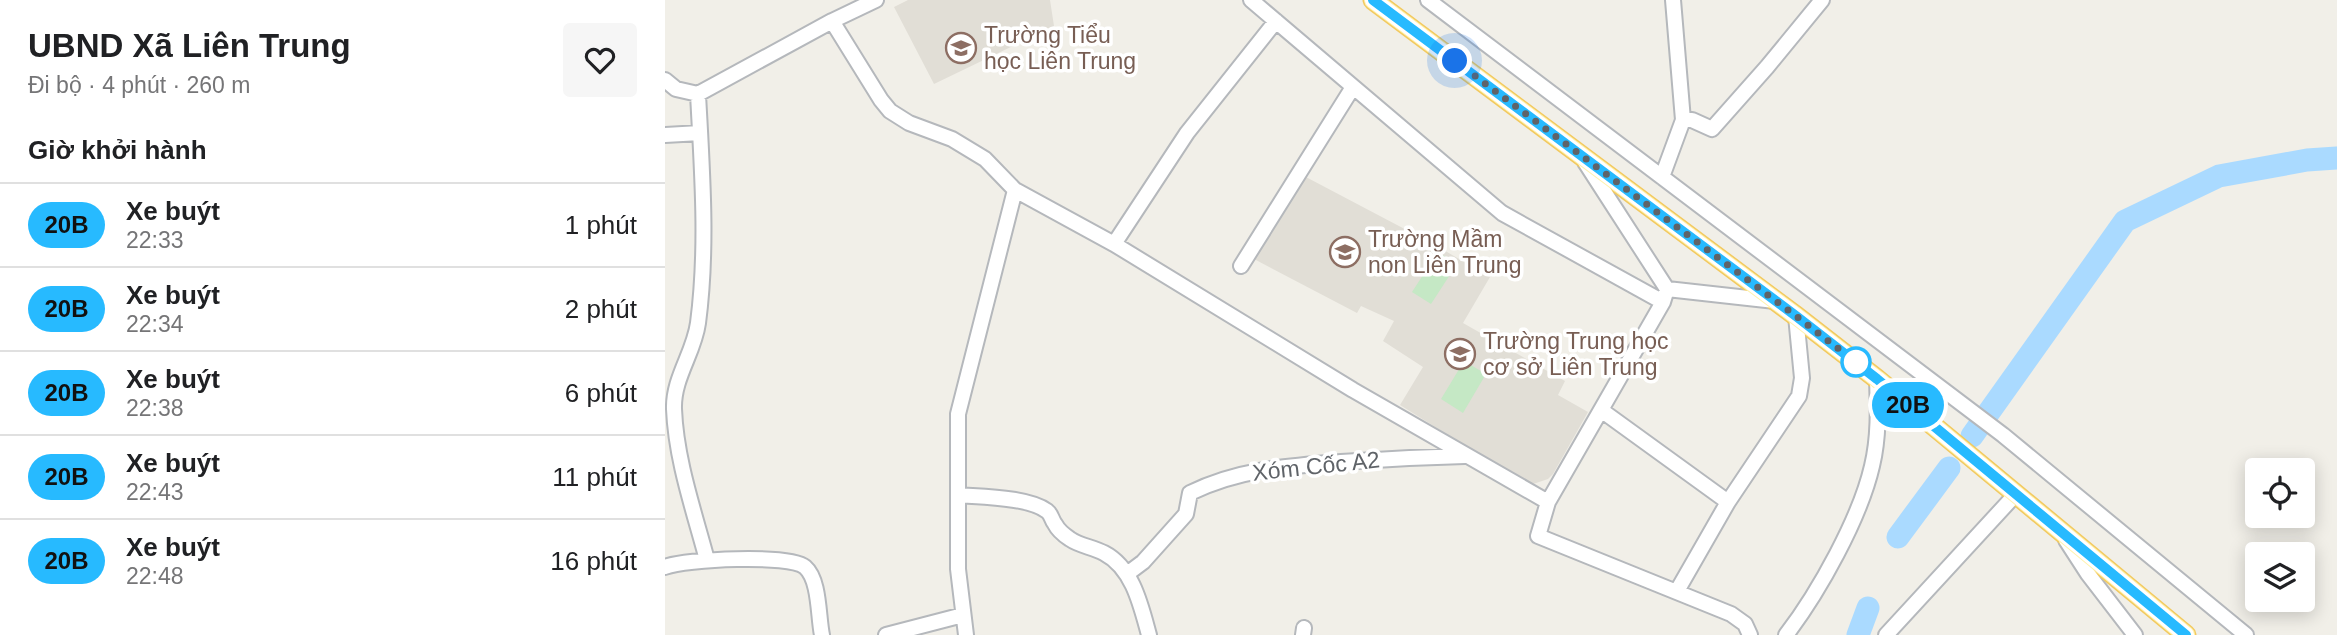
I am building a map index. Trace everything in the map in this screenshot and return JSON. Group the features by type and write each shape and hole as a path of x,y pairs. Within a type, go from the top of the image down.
{"main road":[{"path":"1373,0 1579,152 1877,379 2186,635"}],"street":[{"path":"665,80 676,89 698,94 876,0"},
{"path":"1251,0 1502,212 1665,296 1775,301"},
{"path":"1428,0 2003,435 2246,635"},
{"path":"1662,177 1683,120 1673,0"},
{"path":"1683,120 1692,120 1712,130 1822,0"},
{"path":"832,21 881,100 890,111 909,124 952,139 978,154 1015,190 1114,244 1353,390 1548,502"},
{"path":"1114,244 1187,134 1276,21"},
{"path":"1241,266 1353,88"},
{"path":"698,94 704,214 698,323 692,348 676,387 674,408 678,444 707,560"},
{"path":"665,135 700,133"},
{"path":"1579,152 1665,296"},
{"path":"966,635 958,569 958,414 1015,190"},
{"path":"1665,296 1548,502 1538,536 1738,617 1750,635"},
{"path":"1677,592 1728,502 1799,396 1802,378 1796,316"},
{"path":"1786,635 1808,607 1863,497 1873,465 1878,430 1877,379"},
{"path":"1601,410 1728,502"},
{"name":"Xóm Cốc A2","path":"1127,574 1143,562 1186,514 1190,494 1222,479 1247,472 1293,466 1409,457 1466,456"},
{"path":"958,495 1024,503 1045,509 1063,533 1078,544 1094,548 1118,561 1127,574 1149,635"},
{"path":"1886,635 2015,495"},
{"path":"2061,532 2088,574 2135,635"},
{"path":"665,567 707,560 766,560 799,564 806,568 816,593 823,635"},
{"path":"886,635 963,615"}],"shaded area":[{"name":"Trường Tiểu học Liên Trung","path":"908,0 1050,0 1054,26 934,84 894,7"},
{"name":"Trường Trung học cơ sở Liên Trung","path":"1304,176 1490,277 1463,323 1565,381 1558,395 1588,412 1548,479 1533,484 1525,483 1400,405 1423,367 1383,341 1394,321 1361,306 1357,313 1254,259"}],"green space":[{"path":"1438,252 1457,264 1431,304 1412,292"},
{"path":"1464,361 1486,374 1463,413 1441,399"}],"waterway":[{"path":"1972,436 2125,221 2219,176 2307,160 2337,158"},
{"path":"1898,537 1949,468"},
{"path":"1858,635 1868,608"}],"bus line":[{"name":"20B","path":"1373,0 1579,152 1633,196 1877,379 2186,635"}],"place":[{"name":"Trường Tiểu học Liên Trung","path":"961,48"},
{"name":"Trường Mầm non Liên Trung","path":"1345,252"},
{"name":"Trường Trung học cơ sở Liên Trung","path":"1460,354"}],"route":[{"path":"1455,61 1856,362"}]}
